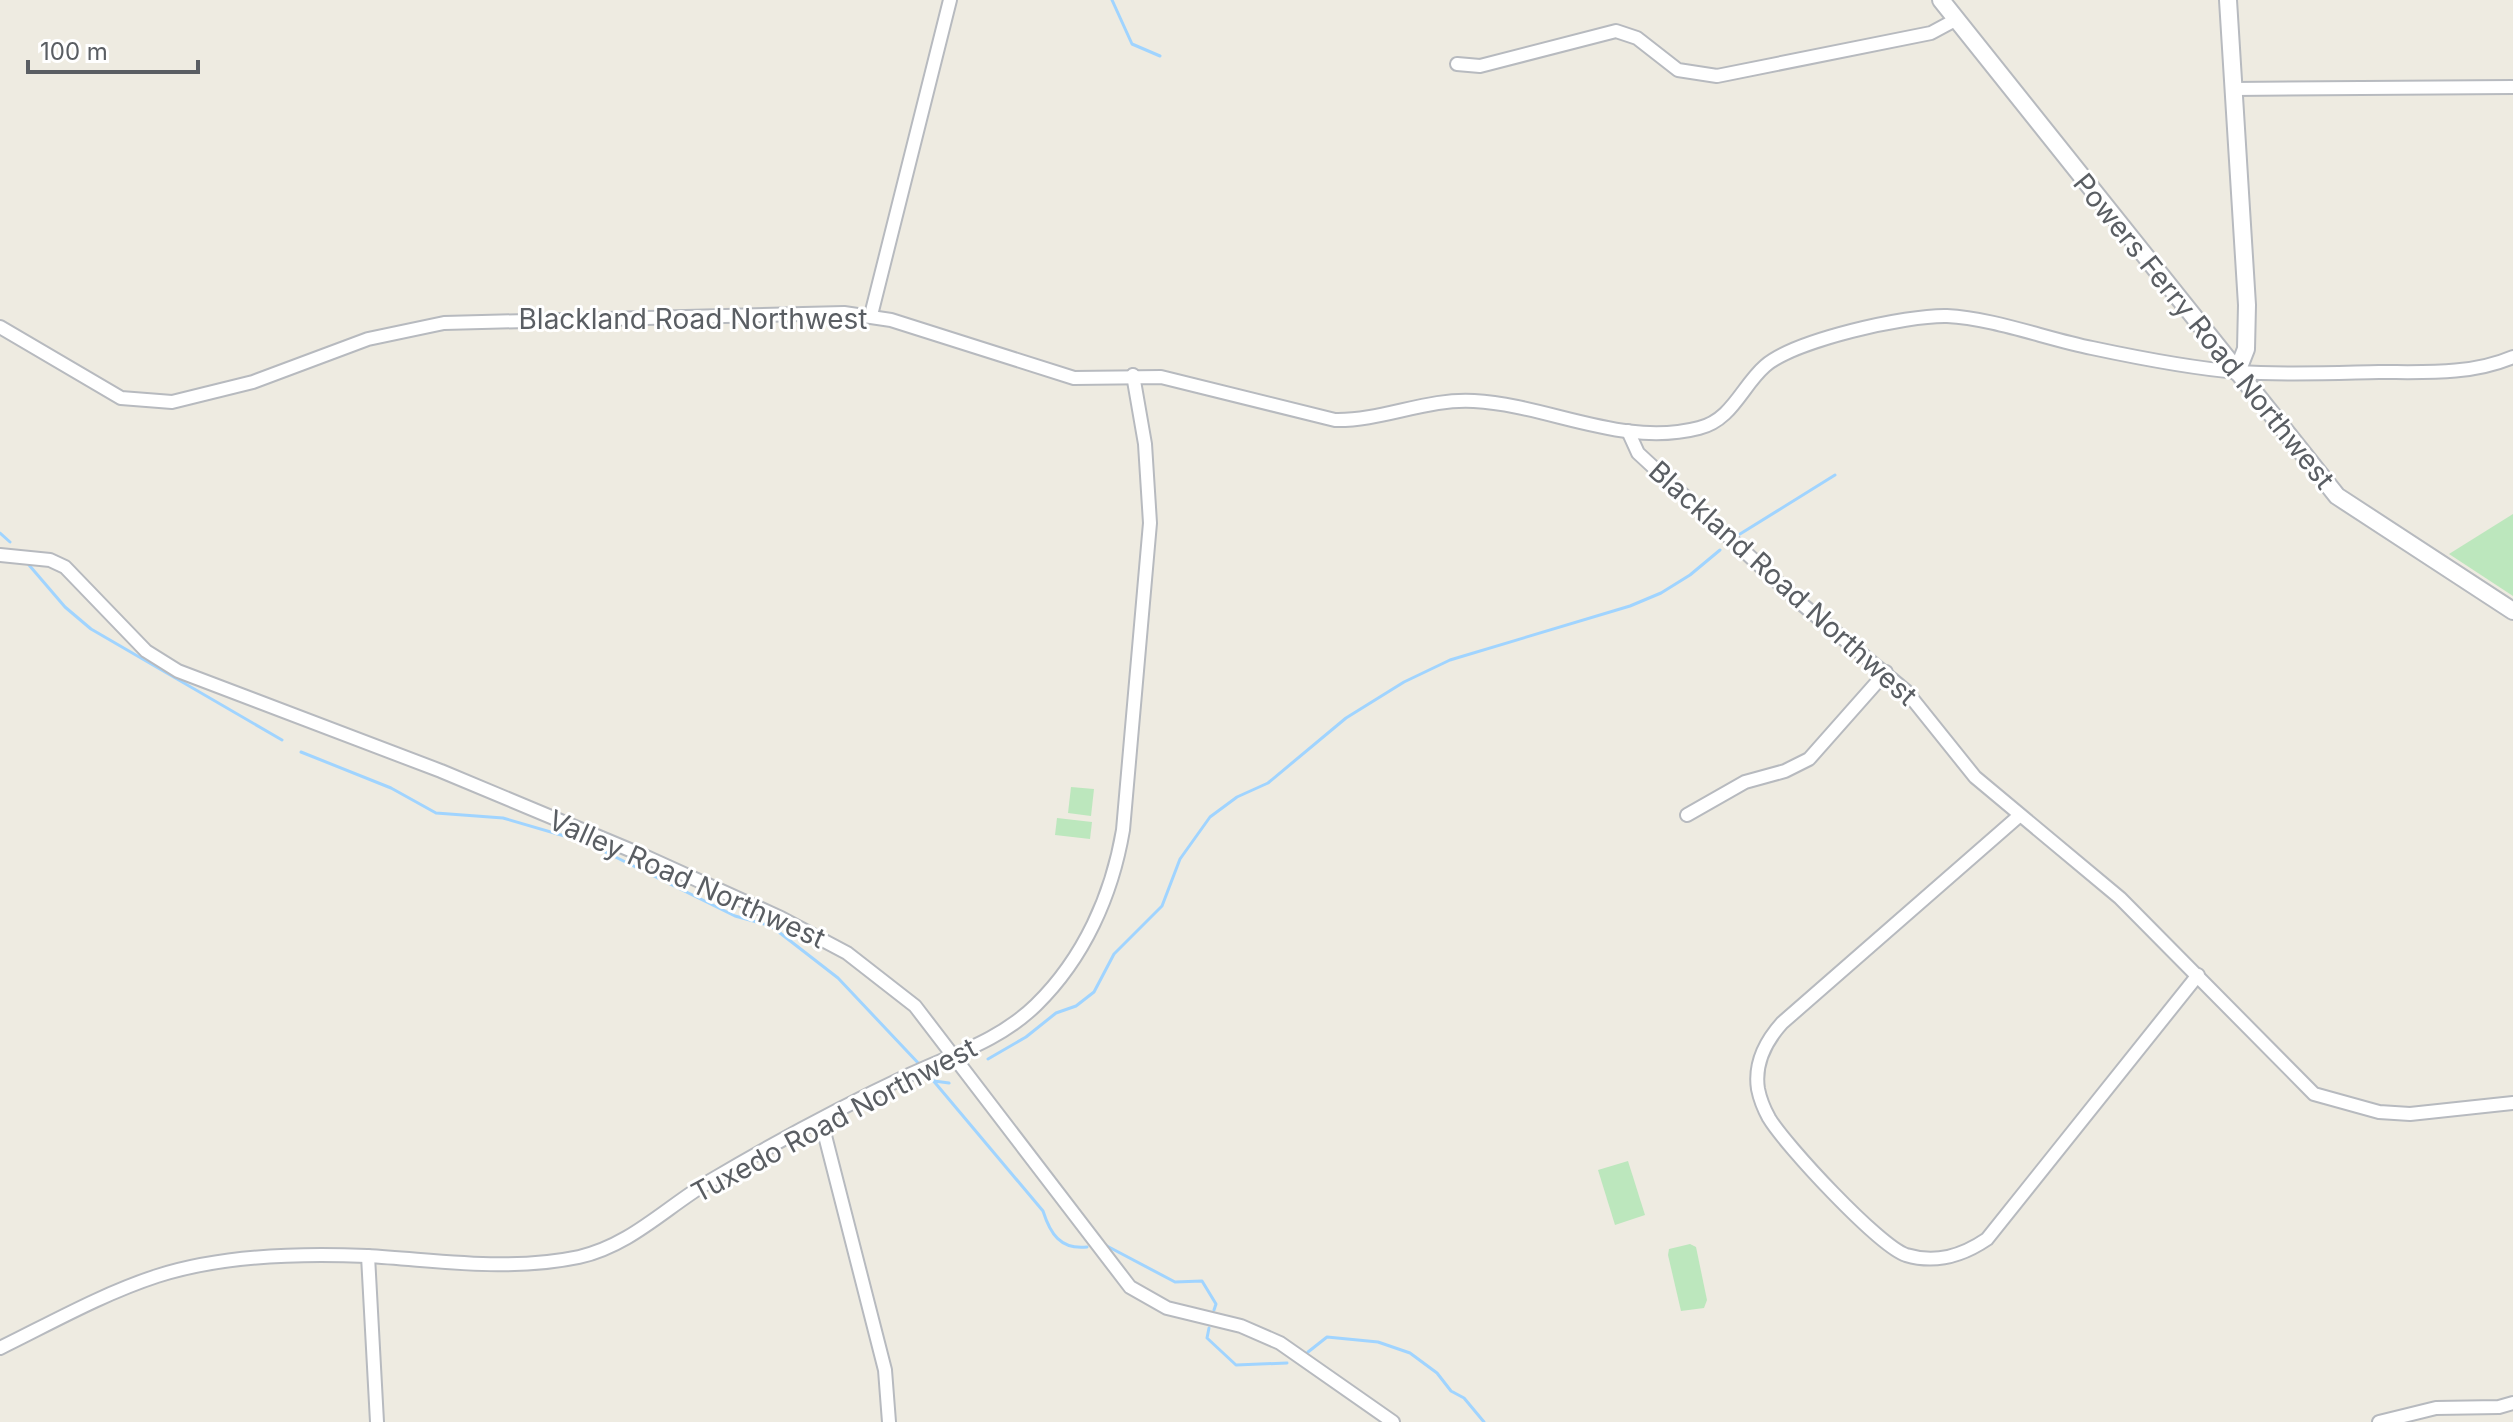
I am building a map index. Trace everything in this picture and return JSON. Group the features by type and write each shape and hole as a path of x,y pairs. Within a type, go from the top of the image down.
{"street":[{"path":"871,315 950,0"},
{"name":"Powers Ferry Road Northwest","path":"1941,0 2337,496 2513,611"},
{"path":"2228,0 2247,305 2246,349 2237,372"},
{"path":"1457,64 1480,66 1616,31 1637,38 1678,70 1717,76 1931,33 1957,19"},
{"path":"2233,89 2513,87"},
{"name":"Blackland Road Northwest","path":"0,327 121,398 172,402 253,382 368,339 444,323 871,315 1074,378 1161,377 1335,420 1363,420 1437,403 1472,401 1628,431 1638,453 1797,600 1886,672 1923,709 1975,777 2120,898 2198,975 2292,1076 2314,1094 2379,1112 2410,1114 2513,1103"},
{"path":"1628,431 1682,432 1703,427 1726,414 1762,369 1788,350 1835,336 1929,317 1968,318 2119,354 2237,372 2460,371 2513,357"},
{"name":"Tuxedo Road Northwest","path":"0,1348 109,1295 159,1275 234,1261 368,1256 504,1266 594,1253 632,1236 709,1181 908,1075 956,1057 1012,1025 1054,985 1098,916 1118,862 1149,536 1145,444 1133,375"},
{"name":"Valley Road Northwest","path":"0,555 50,560 65,567 146,651 178,671 441,771 712,884 847,953 915,1006 1130,1287 1167,1308 1241,1326 1280,1343 1393,1422"},
{"path":"1687,815 1745,782 1785,771 1809,759 1886,672"},
{"path":"2019,816 1782,1023 1761,1054 1758,1088 1769,1118 1877,1238 1903,1254 1931,1259 1960,1254 1987,1239 2198,975"},
{"path":"821,1120 885,1370 889,1422"},
{"path":"368,1256 377,1422"},
{"path":"2379,1422 2436,1408 2499,1407 2513,1403"}],"green space":[{"path":"2513,514 2513,596 2449,554"},
{"path":"1071,787 1094,789 1091,816 1068,813"},
{"path":"1057,818 1092,822 1090,839 1055,835"},
{"path":"1628,1161 1645,1215 1615,1225 1598,1170"},
{"path":"1690,1244 1696,1247 1707,1300 1704,1308 1681,1311 1668,1255 1669,1249"}],"waterway":[{"path":"1112,0 1132,44 1160,56"},
{"path":"1740,534 1835,475"},
{"path":"0,533 10,542"},
{"path":"988,1059 1026,1037 1056,1013 1076,1006 1094,992 1114,954 1162,906 1180,859 1210,817 1237,797 1268,783 1346,718 1404,682 1450,660 1630,606 1661,593 1690,575 1720,550"},
{"path":"29,565 65,607 91,629 282,740"},
{"path":"301,752 391,788 436,813 503,818 585,842 735,916 771,926 838,978 921,1066"},
{"path":"926,1072 1043,1211 1053,1233 1070,1246 1087,1247"},
{"path":"934,1081 949,1083"},
{"path":"1105,1245 1175,1282 1202,1281 1216,1304 1214,1310"},
{"path":"1209,1328 1207,1338 1236,1365 1287,1363"},
{"path":"1308,1352 1327,1337 1378,1342 1410,1353 1437,1373 1451,1391 1464,1398 1484,1422"}]}
